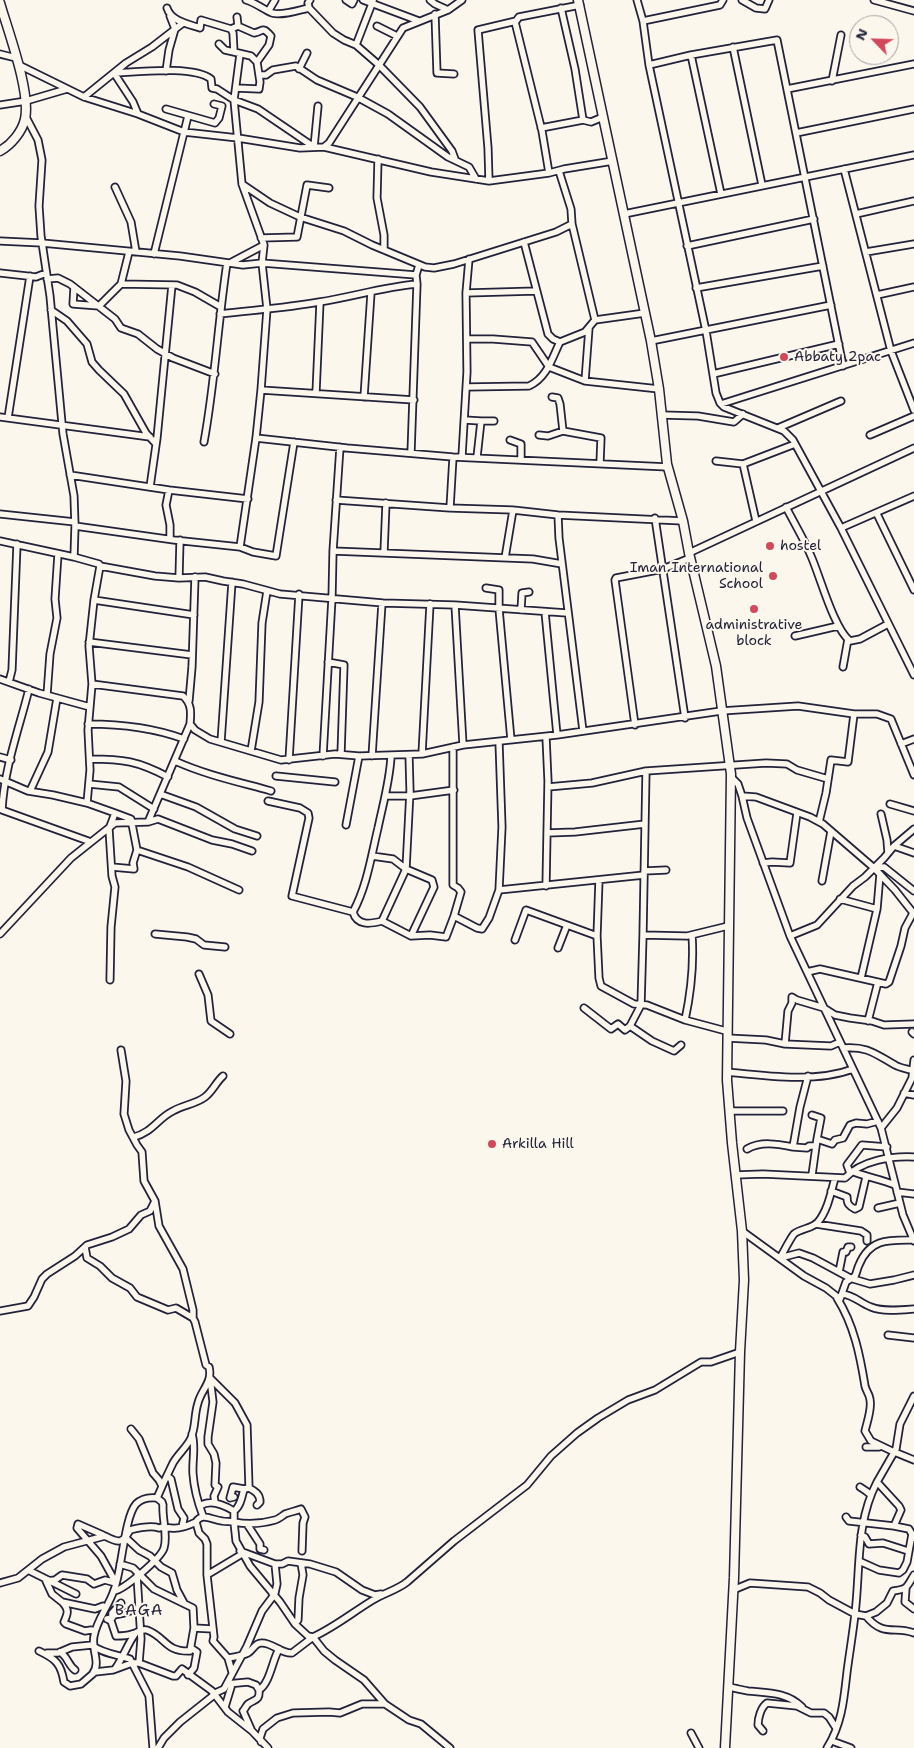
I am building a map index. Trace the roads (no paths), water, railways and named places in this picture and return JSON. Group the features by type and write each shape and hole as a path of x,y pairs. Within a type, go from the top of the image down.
{"street":[{"path":"246,0 254,2 272,13 309,8"},
{"path":"269,10 275,0"},
{"path":"310,0 308,3 309,8 333,33 356,45 379,65 420,107 452,151 455,159"},
{"path":"346,0 352,4 354,0"},
{"path":"362,0 373,2 419,21"},
{"path":"430,0 448,10"},
{"path":"324,147 329,143 403,28 448,10 462,0"},
{"path":"637,0 649,65 706,331 716,393 721,404 784,431 795,444 841,528 914,675"},
{"path":"642,22 720,6 723,0"},
{"path":"742,0 756,8 765,10 768,0"},
{"path":"874,0 891,2 914,11"},
{"path":"356,45 373,2"},
{"path":"489,182 478,30 515,22 519,17 579,2 651,341 659,389 668,467 683,520 689,555 716,666 731,777 726,1072 742,1231 744,1280 733,1590 725,1748"},
{"path":"0,3 26,101 26,117 17,135 0,152"},
{"path":"166,71 175,29 167,8"},
{"path":"561,8 575,69 583,120"},
{"path":"436,14 437,73 454,74"},
{"path":"170,16 183,23 200,28 201,20 231,29 238,26 254,32 265,29 271,36 270,45 257,62"},
{"path":"237,17 238,26"},
{"path":"515,22 541,128 549,174"},
{"path":"84,97 183,23"},
{"path":"377,26 398,36"},
{"path":"231,29 237,53 234,100 242,184 263,241 262,263 267,309 256,438 240,546"},
{"path":"832,81 840,35"},
{"path":"649,65 691,55 777,40 843,366"},
{"path":"219,44 225,50 251,56 257,62 260,75 259,89 236,88"},
{"path":"733,48 762,185"},
{"path":"299,69 307,53"},
{"path":"0,54 84,97 138,114 185,132 300,148 324,147 430,172 489,182 549,174 613,161"},
{"path":"691,55 721,194"},
{"path":"787,89 914,64"},
{"path":"260,75 266,75 273,70 296,66 317,80 357,97 388,114 448,157 469,167 476,179"},
{"path":"114,73 186,71 206,75 211,79 212,88 217,89 234,100 258,109 314,147"},
{"path":"114,73 133,102 138,114"},
{"path":"0,104 26,101 68,89"},
{"path":"166,109 215,123 219,118 222,106 214,104"},
{"path":"314,147 318,106"},
{"path":"796,133 914,109"},
{"path":"154,254 188,116"},
{"path":"26,117 38,140 42,160 39,206 62,426 74,496 74,557"},
{"path":"541,128 583,120 590,122 603,117"},
{"path":"624,214 914,155"},
{"path":"378,160 377,198 384,235 384,250"},
{"path":"844,169 891,351 914,410"},
{"path":"559,171 571,209 572,224 595,320"},
{"path":"242,184 270,203 301,217 344,231 419,265 434,268 454,264 556,232 572,224"},
{"path":"204,442 215,374 220,310 229,263 263,241 297,236 307,185 329,188"},
{"path":"74,287 73,304 99,306 121,284 132,252 131,222 115,187"},
{"path":"856,214 914,201"},
{"path":"687,246 814,219"},
{"path":"0,241 42,243 154,254 242,265 262,263 416,275"},
{"path":"524,242 549,337 560,342"},
{"path":"866,252 914,244"},
{"path":"462,456 467,387 466,293 469,259"},
{"path":"411,453 414,400 416,275 419,265"},
{"path":"696,288 823,266"},
{"path":"0,273 58,278 74,287 99,306 122,328 138,334 165,354 215,374"},
{"path":"8,418 30,276"},
{"path":"121,284 172,285 195,292 220,310 267,309 371,293 393,286 417,284"},
{"path":"150,487 157,441 172,285"},
{"path":"876,294 914,287"},
{"path":"466,293 536,291"},
{"path":"364,396 371,293"},
{"path":"316,393 320,302"},
{"path":"651,341 831,305"},
{"path":"51,310 67,320 87,344 92,362 124,394 150,437"},
{"path":"585,381 591,323 595,320 644,313"},
{"path":"467,387 529,386 536,382 549,367 560,342 589,328"},
{"path":"467,339 532,342 549,367 585,381 659,389"},
{"path":"721,404 914,343"},
{"path":"713,374 839,344"},
{"path":"261,390 414,400"},
{"path":"552,397 558,398 560,404 563,431"},
{"path":"778,428 841,401"},
{"path":"662,416 698,416 734,422 743,414"},
{"path":"870,435 914,416"},
{"path":"0,417 150,437 157,441"},
{"path":"465,420 494,421"},
{"path":"477,458 481,421"},
{"path":"539,435 548,436 563,431 601,438 600,463"},
{"path":"256,438 453,457 668,467"},
{"path":"510,440 520,444 522,460"},
{"path":"0,514 170,539 240,546 253,552 276,556 294,442"},
{"path":"716,461 743,464 795,444"},
{"path":"323,756 332,598 332,551 340,447"},
{"path":"635,725 616,578 663,569 756,521 914,448"},
{"path":"450,508 453,457"},
{"path":"743,464 756,521"},
{"path":"70,475 169,490 248,499"},
{"path":"169,490 166,504 170,525 170,539"},
{"path":"841,528 877,514 912,497 914,506"},
{"path":"336,500 450,508 513,510 558,515 683,520"},
{"path":"384,552 386,503"},
{"path":"786,507 811,555 838,626 848,639 850,641 860,639 888,624"},
{"path":"505,558 513,510"},
{"path":"877,514 914,590"},
{"path":"558,515 567,613 583,731"},
{"path":"655,518 685,718"},
{"path":"179,578 180,540"},
{"path":"0,541 74,557 99,564 100,566 155,576 179,578 205,577 280,594 299,594 382,603 455,605 567,613"},
{"path":"9,682 12,670 17,544"},
{"path":"332,551 533,559 562,564"},
{"path":"47,695 50,654 57,618 55,599 58,554"},
{"path":"86,803 89,784 88,724 92,684 89,642 100,566"},
{"path":"148,822 190,724 189,701 195,577"},
{"path":"221,742 232,582"},
{"path":"486,588 499,590 498,609 511,740"},
{"path":"251,751 259,702 262,623 267,591"},
{"path":"521,610 522,593 529,592"},
{"path":"289,760 299,594"},
{"path":"94,600 194,614"},
{"path":"372,756 382,603"},
{"path":"422,754 430,604"},
{"path":"455,605 463,745"},
{"path":"545,612 558,735"},
{"path":"795,636 838,626"},
{"path":"843,667 848,639"},
{"path":"89,642 192,655"},
{"path":"328,662 344,665 341,754"},
{"path":"0,679 90,707"},
{"path":"92,684 183,696 189,701"},
{"path":"29,689 11,760 3,780 2,810 91,842"},
{"path":"30,791 48,752 57,698"},
{"path":"190,724 195,730 210,738 281,760 289,760 341,754 359,756 422,754 463,745 546,737 685,718 721,711 798,706 854,714 876,714 891,720 914,775"},
{"path":"819,822 831,760 848,762 854,714"},
{"path":"88,724 132,727 168,733 184,739"},
{"path":"546,737 548,787 546,886"},
{"path":"901,744 914,739"},
{"path":"454,916 482,929 492,910 499,890 502,827 499,742"},
{"path":"391,756 390,770 372,856 361,897 353,912 354,918 369,924 382,921 411,936 430,935 446,937 460,892 453,885 453,747"},
{"path":"382,921 406,868 410,796 409,755"},
{"path":"346,825 359,756"},
{"path":"0,757 11,760"},
{"path":"90,759 128,760 147,766 168,777"},
{"path":"175,761 220,778 271,791"},
{"path":"548,787 592,782 646,771 766,763 787,764 797,770 828,779"},
{"path":"584,1008 612,1029 618,1024 625,1030 630,1026 640,1005 646,771"},
{"path":"276,776 335,782"},
{"path":"731,777 738,784 747,818 790,936 881,1128 900,1203 914,1240 888,1240 872,1246 858,1266 855,1276 846,1282 840,1296 851,1324 861,1361 865,1389 870,1401 865,1431 871,1441 894,1452"},
{"path":"3,780 30,791 86,803 131,819 136,850 133,864 134,869 112,867"},
{"path":"89,784 119,787 154,809"},
{"path":"385,796 410,796 454,790"},
{"path":"160,794 196,807 235,829 257,836"},
{"path":"742,796 756,797 819,822 874,868 914,913 905,928 902,946 890,982 886,984 820,969 807,972"},
{"path":"268,801 300,808 308,812 309,818 292,896 353,912"},
{"path":"890,804 914,811"},
{"path":"110,980 111,927 115,887 112,876 109,829 115,813"},
{"path":"763,863 790,863 797,813"},
{"path":"881,814 888,853"},
{"path":"0,934 52,877 115,823 148,822 158,819 212,840 252,851"},
{"path":"547,833 575,832 645,824"},
{"path":"790,936 817,925 840,899 914,829"},
{"path":"822,881 831,831"},
{"path":"894,846 914,853"},
{"path":"136,850 188,867 239,890"},
{"path":"372,856 393,859 406,868 432,880 434,887 411,936"},
{"path":"874,868 884,867 914,891"},
{"path":"499,890 599,880 666,870"},
{"path":"861,978 877,909 880,874"},
{"path":"599,880 598,936 599,978 601,986 634,1004 647,1005 727,1034 801,1046 810,1044 857,1047 867,1050 897,1067 913,1071"},
{"path":"840,899 877,909"},
{"path":"515,940 526,910 598,936"},
{"path":"558,948 566,925"},
{"path":"643,935 692,935 728,926"},
{"path":"155,934 186,937 196,939 204,945 226,947"},
{"path":"685,1020 691,993 692,935"},
{"path":"199,974 208,995 211,1021 230,1034"},
{"path":"868,1021 878,982"},
{"path":"785,1044 788,1012 792,1003 792,996 797,1000 824,1008 835,1015 884,1025 914,1024"},
{"path":"630,1026 652,1041 674,1051 680,1045"},
{"path":"120,1050 126,1080 124,1114 129,1130 142,1152 144,1181 157,1204 159,1226 183,1269 193,1310 193,1318 198,1330 206,1366 209,1367 213,1402 208,1444 214,1454 216,1463 215,1485 218,1487 214,1496 215,1503"},
{"path":"881,1128 897,1108 912,1078 914,1060"},
{"path":"726,1072 785,1077 825,1076 853,1069"},
{"path":"134,1138 151,1129 172,1111 203,1099 223,1076"},
{"path":"793,1147 808,1076"},
{"path":"904,1093 914,1095"},
{"path":"729,1111 783,1111"},
{"path":"812,1115 821,1118 812,1176"},
{"path":"747,1149 754,1145 770,1144 807,1148 816,1143 832,1144 835,1140 843,1138 850,1124 866,1124 878,1121"},
{"path":"887,1147 862,1145 847,1165 851,1172 866,1177 879,1178 895,1185"},
{"path":"735,1175 763,1174 845,1178 851,1172 864,1165 897,1156 913,1155"},
{"path":"831,1191 847,1196 849,1206 855,1209 859,1207 866,1177"},
{"path":"816,1224 826,1207 835,1178"},
{"path":"897,1192 914,1194"},
{"path":"0,1311 28,1306 42,1280 91,1243 112,1238 129,1229 141,1215 150,1211 155,1201"},
{"path":"878,1208 900,1203"},
{"path":"780,1258 789,1246 792,1236 800,1230 816,1224 861,1231 866,1235 867,1241"},
{"path":"742,1231 804,1276 840,1296 853,1296 876,1309 914,1308"},
{"path":"85,1247 87,1258 100,1266 112,1278 130,1288 136,1297 168,1310 176,1308 193,1318"},
{"path":"838,1272 843,1252 846,1252 848,1247 852,1248"},
{"path":"780,1258 799,1253 850,1278 870,1284 914,1275"},
{"path":"888,1335 914,1338"},
{"path":"228,1658 249,1653 257,1644 261,1643 288,1654 292,1653 313,1637 353,1615 372,1600 408,1582 454,1541 527,1485 551,1456 598,1418 628,1400 655,1390 701,1362 712,1362 740,1352"},
{"path":"157,1498 174,1461 190,1440 198,1402 210,1378"},
{"path":"210,1378 235,1403 247,1425 246,1488 237,1509 234,1510"},
{"path":"827,1748 832,1740 845,1699 855,1614 862,1522 871,1495 894,1452 900,1424 914,1396"},
{"path":"131,1429 139,1439 153,1473 162,1486"},
{"path":"192,1434 194,1442 193,1474 200,1506 199,1533 205,1538 207,1544 207,1575 213,1641 228,1658 232,1672"},
{"path":"866,1447 878,1446 914,1460"},
{"path":"167,1476 171,1479 178,1509 184,1518 182,1527"},
{"path":"877,1482 901,1510 894,1526"},
{"path":"234,1497 230,1498 233,1487 246,1488 257,1493 260,1497 260,1502 257,1505"},
{"path":"860,1487 871,1495"},
{"path":"114,1591 122,1588 138,1576 155,1560 165,1547 162,1502 157,1498 148,1497 135,1505 131,1512 114,1591 95,1631 93,1646 96,1670 79,1685 70,1686 65,1684 61,1668 48,1655 39,1651 49,1654 72,1647 93,1646 96,1649 129,1658 136,1663 173,1676 176,1676 182,1669 212,1691 228,1712 252,1731 268,1748"},
{"path":"200,1506 215,1503 225,1505 234,1510"},
{"path":"234,1510 236,1541 241,1552 295,1624 308,1636 313,1637 324,1651 335,1660 364,1680 385,1704 409,1720 421,1724 450,1748"},
{"path":"116,1583 101,1556 77,1528 78,1524 116,1541 126,1538 130,1530 136,1528 154,1526 159,1528 163,1526 172,1528 182,1527 199,1519 265,1524 301,1510 305,1515 302,1551"},
{"path":"846,1517 849,1521 909,1529 913,1536 905,1566 899,1573 879,1570 859,1561"},
{"path":"247,1524 260,1544 260,1549 264,1550"},
{"path":"861,1534 868,1540 869,1544 883,1543 908,1551"},
{"path":"0,1583 18,1578 42,1559 57,1551 105,1536"},
{"path":"126,1538 139,1550 172,1573 177,1590 184,1603"},
{"path":"241,1552 275,1564 282,1564 288,1561 310,1564 336,1572 362,1590 375,1595 386,1593"},
{"path":"207,1575 241,1552"},
{"path":"295,1624 298,1620 302,1584 301,1563"},
{"path":"120,1564 133,1568 138,1572 139,1608 136,1663 148,1696 153,1748"},
{"path":"225,1707 232,1672 247,1646 262,1611 275,1593 275,1564"},
{"path":"28,1570 36,1573 46,1581 76,1594"},
{"path":"914,1574 906,1588 905,1602 914,1609"},
{"path":"46,1581 55,1580 62,1575 87,1579 94,1584 105,1580 116,1583"},
{"path":"121,1603 112,1612 111,1618 116,1636 148,1630 171,1649 190,1651 194,1628 193,1608 154,1589 138,1576"},
{"path":"46,1581 52,1594 68,1608 64,1622 85,1631 95,1631"},
{"path":"733,1590 750,1583 808,1587 820,1592 829,1600 855,1614 866,1616 876,1612 887,1603 893,1591 901,1591 906,1588"},
{"path":"62,1602 94,1609 103,1606 104,1611 111,1618"},
{"path":"111,1618 114,1615 139,1608"},
{"path":"866,1616 878,1627 887,1631 902,1630 914,1633"},
{"path":"194,1628 213,1629"},
{"path":"113,1670 124,1657 130,1641 138,1633"},
{"path":"188,1674 194,1668 197,1652 191,1648"},
{"path":"259,1690 266,1685 273,1660 279,1649"},
{"path":"60,1652 66,1656 70,1665 76,1670"},
{"path":"93,1673 113,1670 136,1663"},
{"path":"158,1748 164,1738 180,1722 230,1684 248,1682 254,1684 259,1690 259,1696 256,1701 248,1704 243,1711 252,1731"},
{"path":"728,1687 748,1691 771,1692 793,1700 811,1713 824,1713 836,1728"},
{"path":"763,1731 758,1725 764,1705 767,1703 790,1705 804,1709"},
{"path":"261,1742 260,1738 263,1729 277,1718 293,1713 340,1713 362,1704 385,1704"},
{"path":"690,1733 700,1748"},
{"path":"832,1740 851,1748"}],"place":[{"name":"Abbaty 2pac","path":"784,357"},
{"name":"hostel","path":"770,546"},
{"name":"Iman International School","path":"773,576"},
{"name":"administrative block","path":"754,609"},
{"name":"Arkilla Hill","path":"492,1144"}],"district":[{"name":"BAGA","path":"139,1611"}]}
